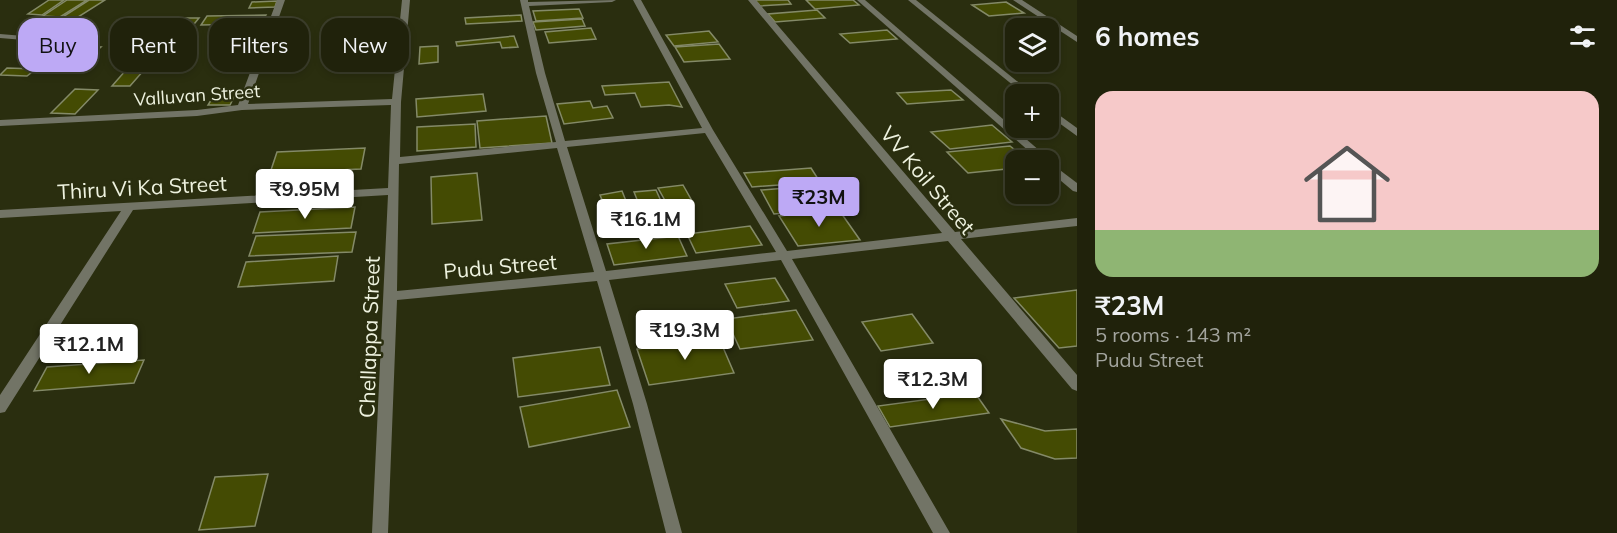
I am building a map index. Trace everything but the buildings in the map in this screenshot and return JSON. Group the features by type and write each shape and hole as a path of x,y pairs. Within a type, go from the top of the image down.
{"street":[{"path":"242,107 281,0"},
{"name":"Chellappa Street","path":"380,533 391,296 396,102 406,0"},
{"path":"612,0 524,2 535,58 602,276 674,533"},
{"path":"637,0 708,130 784,255 942,533"},
{"name":"VV Koil Street","path":"752,0 1077,385"},
{"path":"861,0 1033,150"},
{"path":"912,0 1017,84"},
{"path":"1017,0 1077,40"},
{"path":"0,36 18,38"},
{"name":"Valluvan Street","path":"0,123 197,113 242,107 396,102"},
{"path":"1059,119 1077,133"},
{"path":"395,161 708,130"},
{"path":"1059,173 1077,189"},
{"name":"Thiru Vi Ka Street","path":"0,214 394,191"},
{"path":"0,407 129,207"},
{"name":"Pudu Street","path":"391,296 602,276 1077,222"}]}
